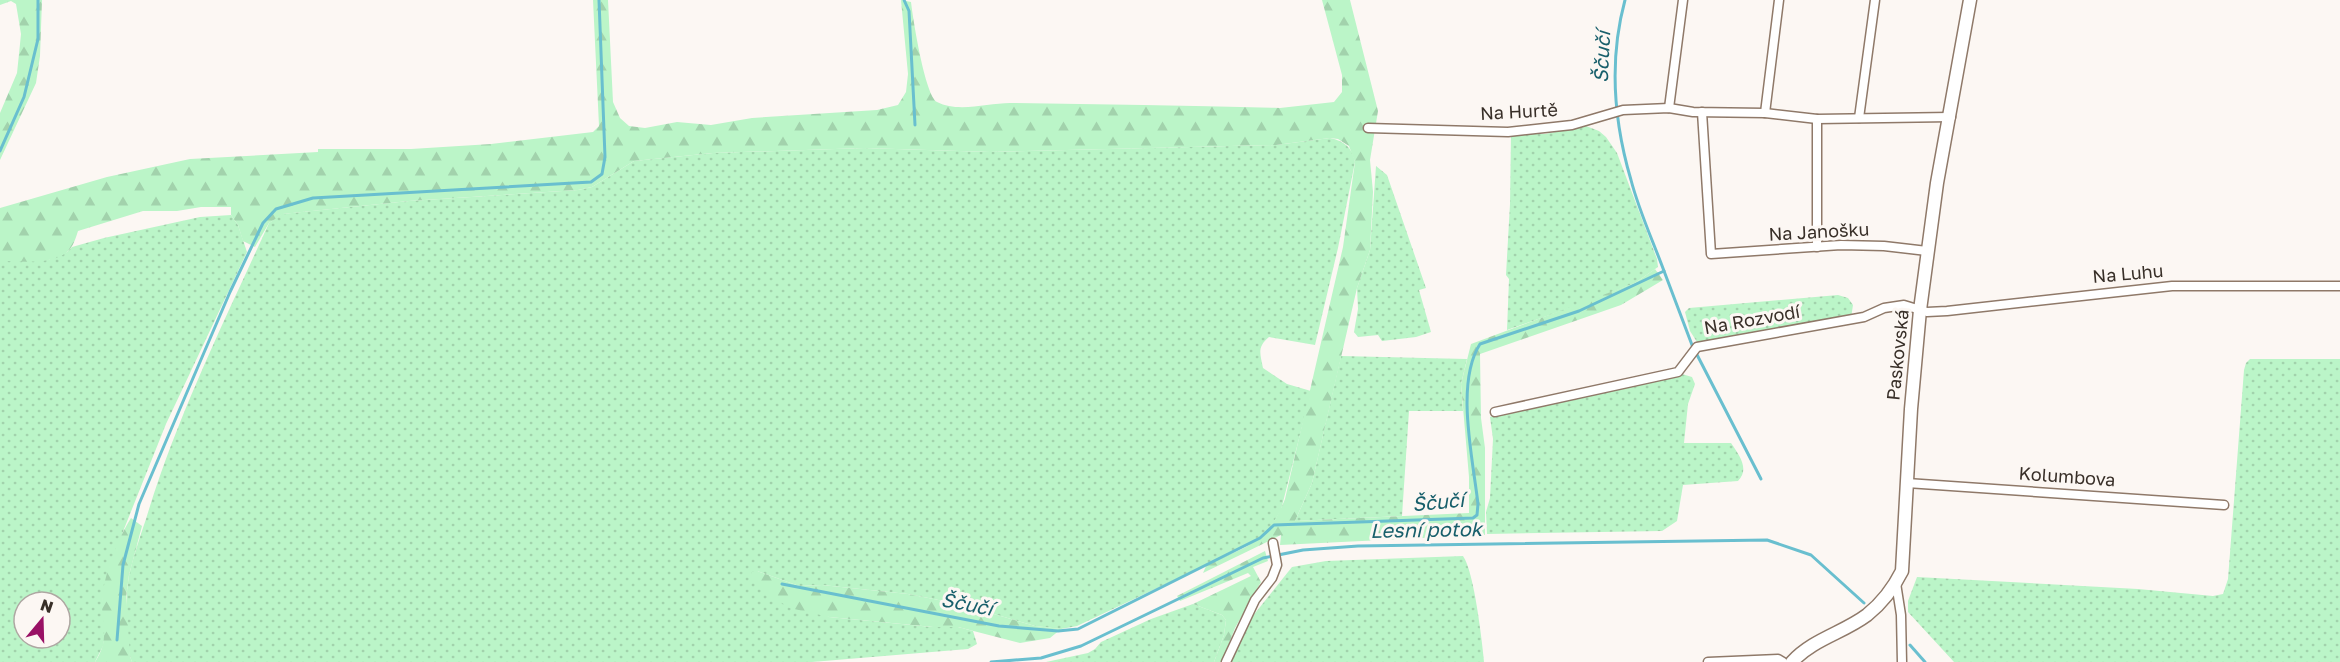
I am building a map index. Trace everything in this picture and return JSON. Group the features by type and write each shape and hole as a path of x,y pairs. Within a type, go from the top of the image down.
{"street":[{"path":"1669,108 1683,0"},
{"path":"1766,113 1779,0"},
{"path":"1860,118 1875,0"},
{"name":"Paskovská","path":"1792,662 1807,648 1866,616 1896,583 1902,571 1911,409 1927,251 1970,0"},
{"name":"Na Hurtě","path":"1368,128 1508,132 1572,125 1623,110 1669,108 1702,112 1766,113 1817,119 1951,117"},
{"name":"Na Janošku","path":"1702,112 1711,254 1817,247 1884,246 1927,251"},
{"path":"1817,119 1817,247"},
{"name":"Na Luhu","path":"1920,310 1947,311 2172,286 2340,286"},
{"name":"Na Rozvodí","path":"1495,412 1678,372 1697,347 1863,317 1884,308 1904,306 1920,310"},
{"name":"Kolumbova","path":"1908,483 2224,505"},
{"path":"1226,662 1255,600 1272,578 1277,565 1273,546"},
{"path":"1896,583 1902,633 1902,662"},
{"path":"1708,662 1778,659 1783,662"}],"green space":[{"path":"0,0 42,0 40,56 36,83 0,160 0,113 17,73 21,34 16,4 11,1 0,5"},
{"path":"593,0 608,0 613,102 620,118 629,126 645,128 677,122 711,125 752,118 877,110 898,105 906,92 908,74 901,0 911,2 920,56 928,86 937,102 945,105 964,107 1010,103 1280,108 1334,102 1342,92 1342,75 1322,0 1350,0 1378,111 1370,160 1373,192 1370,250 1357,288 1312,483 1295,521 1469,513 1469,477 1461,384 1471,344 1635,283 1655,269 1663,280 1621,305 1480,354 1481,418 1485,448 1485,535 1280,545 1281,535 1203,573 1207,564 1234,553 1263,534 1271,525 1285,499 1343,247 1355,162 1349,146 1338,139 1276,145 990,152 864,148 713,153 634,161 592,187 578,190 409,201 283,214 269,223 255,247 243,241 238,225 231,215 231,207 143,211 78,231 70,249 56,258 37,261 0,261 0,208 107,177 190,159 318,152 318,149 411,149 491,144 593,132 599,126"},
{"path":"1586,126 1599,131 1606,137 1617,153 1658,267 1635,283 1507,330 1509,279 1506,275 1511,134 1545,134"},
{"path":"1330,138 1347,146 1355,162 1315,345 1269,337 1260,351 1263,368 1287,384 1311,391 1281,510 1261,539 1077,626 1061,629 1035,626 959,604 908,594 822,585 799,586 757,571 829,617 932,627 958,627 973,631 977,644 968,649 812,662 132,662 126,632 129,576 158,481 187,406 269,223 282,214 409,201 578,190 592,187 634,161 713,153 864,148 990,152 1276,145"},
{"path":"1376,166 1387,175 1426,288 1419,290 1431,332 1416,337 1382,341 1378,335 1358,337 1354,332 1358,309 1357,288 1370,250"},
{"path":"231,215 238,225 247,252 166,424 124,529 107,578 102,602 106,629 103,646 95,662 0,662 0,261 48,260 67,252 72,247 200,217"},
{"path":"1838,295 1848,298 1853,305 1851,318 1697,342 1690,331 1685,312 1689,308"},
{"path":"1341,356 1467,359 1461,384 1463,411 1409,411 1402,516 1295,521 1312,483"},
{"path":"2250,359 2340,359 2340,662 1954,662 1908,612 1908,601 1917,577 2138,589 2213,596 2223,594 2228,579 2244,370"},
{"path":"1682,374 1692,377 1695,384 1688,404 1684,443 1731,443 1743,467 1738,481 1683,485 1677,521 1662,531 1487,534 1486,512 1490,498 1493,439 1490,417"},
{"path":"131,518 142,526 129,575 126,598 132,662 95,662 104,640 102,603 105,582 116,547"},
{"path":"1265,551 1268,561 1253,567 1261,582 1235,628 1222,662 1214,662 1224,635 1226,620 1222,615 1193,604 1251,576 1248,573 1180,601 1177,596"},
{"path":"1463,556 1474,591 1484,662 1231,662 1248,622 1292,567 1326,561"},
{"path":"757,571 799,586 822,585 908,594 959,604 1035,626 1061,629 1050,638 1020,643 958,627 933,627 829,617 790,608 766,593 750,577 752,572"},
{"path":"1193,604 1222,615 1226,620 1224,635 1214,662 1046,662 1088,653 1101,642 1151,619"}],"waterway":[{"path":"0,151 24,97 38,39 38,0"},
{"path":"117,640 123,565 139,504 230,292 263,223 276,209 313,198 591,182 602,174 605,157 599,0"},
{"path":"904,0 909,11 915,125"},
{"name":"Ščučí","path":"782,584 999,626 1058,631 1078,629 1260,538 1274,525 1473,518 1477,515 1478,504 1467,400 1468,379 1480,344 1579,311 1664,271 1634,192 1617,113 1615,68 1625,0"},
{"path":"1664,271 1692,345 1761,479"},
{"name":"Lesní potok","path":"991,662 1041,658 1081,646 1263,558 1303,550 1358,546 1767,540 1811,555 1864,603"},
{"name":"Lesní potok","path":"1910,645 1925,662"}]}
